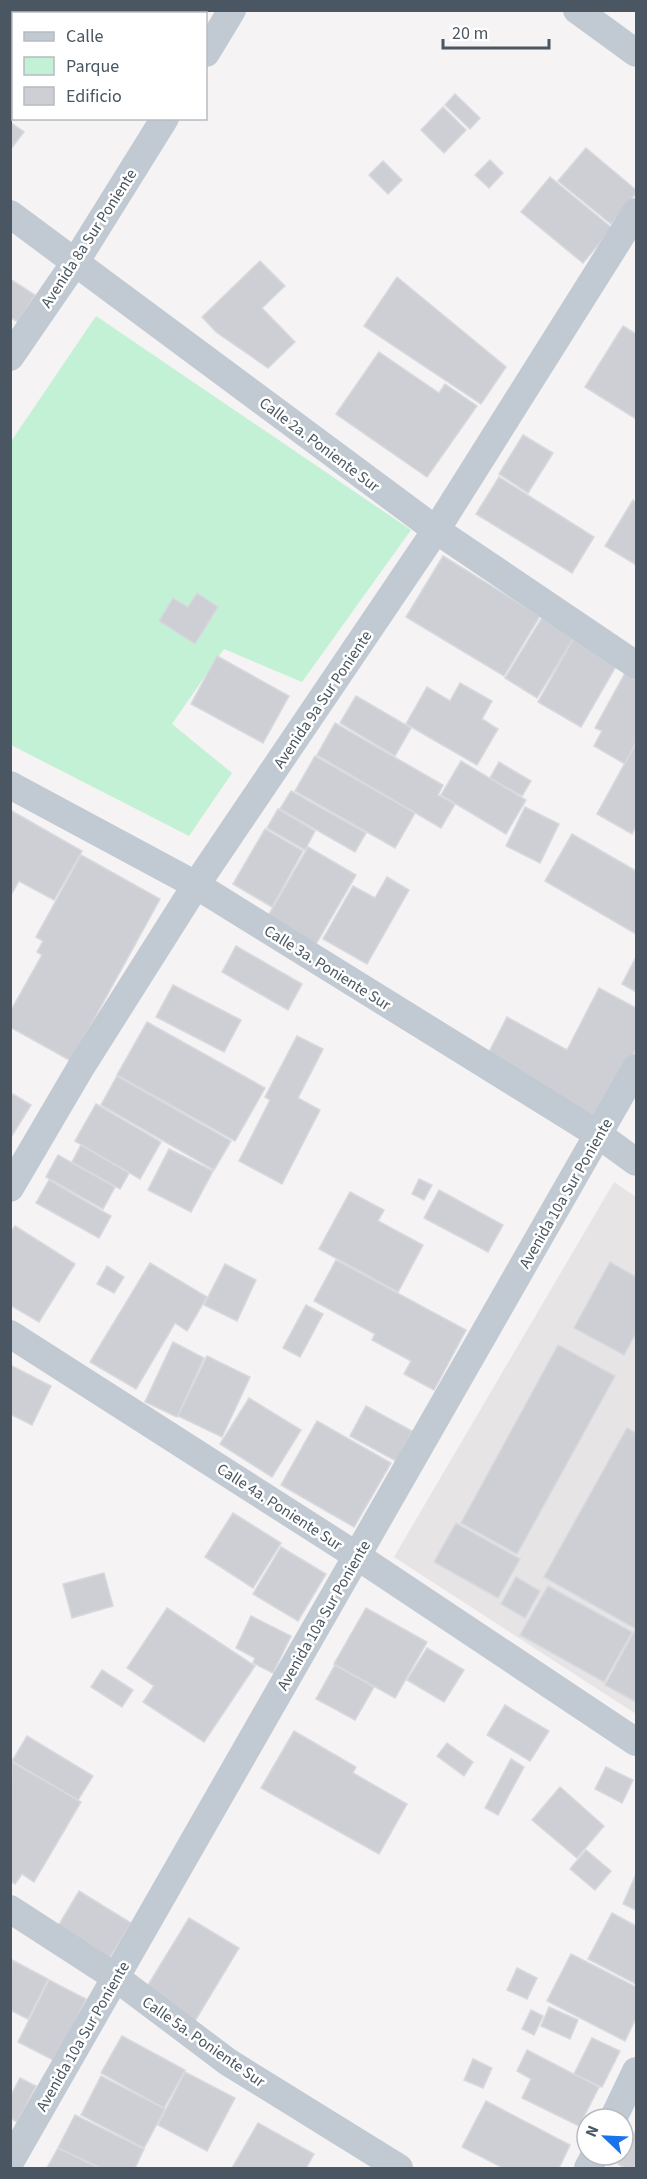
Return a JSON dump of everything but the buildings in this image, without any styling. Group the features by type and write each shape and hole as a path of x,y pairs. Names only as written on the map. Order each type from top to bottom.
{"street":[{"path":"207,51 232,10"},
{"path":"577,10 636,53"},
{"name":"Avenida 8a Sur Poniente","path":"10,357 76,261 164,120"},
{"name":"Avenida 9a Sur Poniente","path":"10,1188 81,1067 196,885 436,530 636,212"},
{"name":"Calle 2a. Poniente Sur","path":"10,214 436,530 636,665"},
{"name":"Calle 3a. Poniente Sur","path":"10,786 196,885 636,1162"},
{"name":"Avenida 10a Sur Poniente","path":"10,2162 636,1068"},
{"name":"Calle 4a. Poniente Sur","path":"10,1334 357,1556 636,1742"},
{"name":"Calle 5a. Poniente Sur","path":"10,1909 115,1977 228,2061 399,2169"},
{"path":"619,2107 636,2071"}],"shaded area":[{"path":"614,1182 636,1197 636,1714 394,1557"}],"green space":[{"path":"96,316 411,530 302,682 224,649 172,724 232,773 189,836 11,745 10,443"}]}
